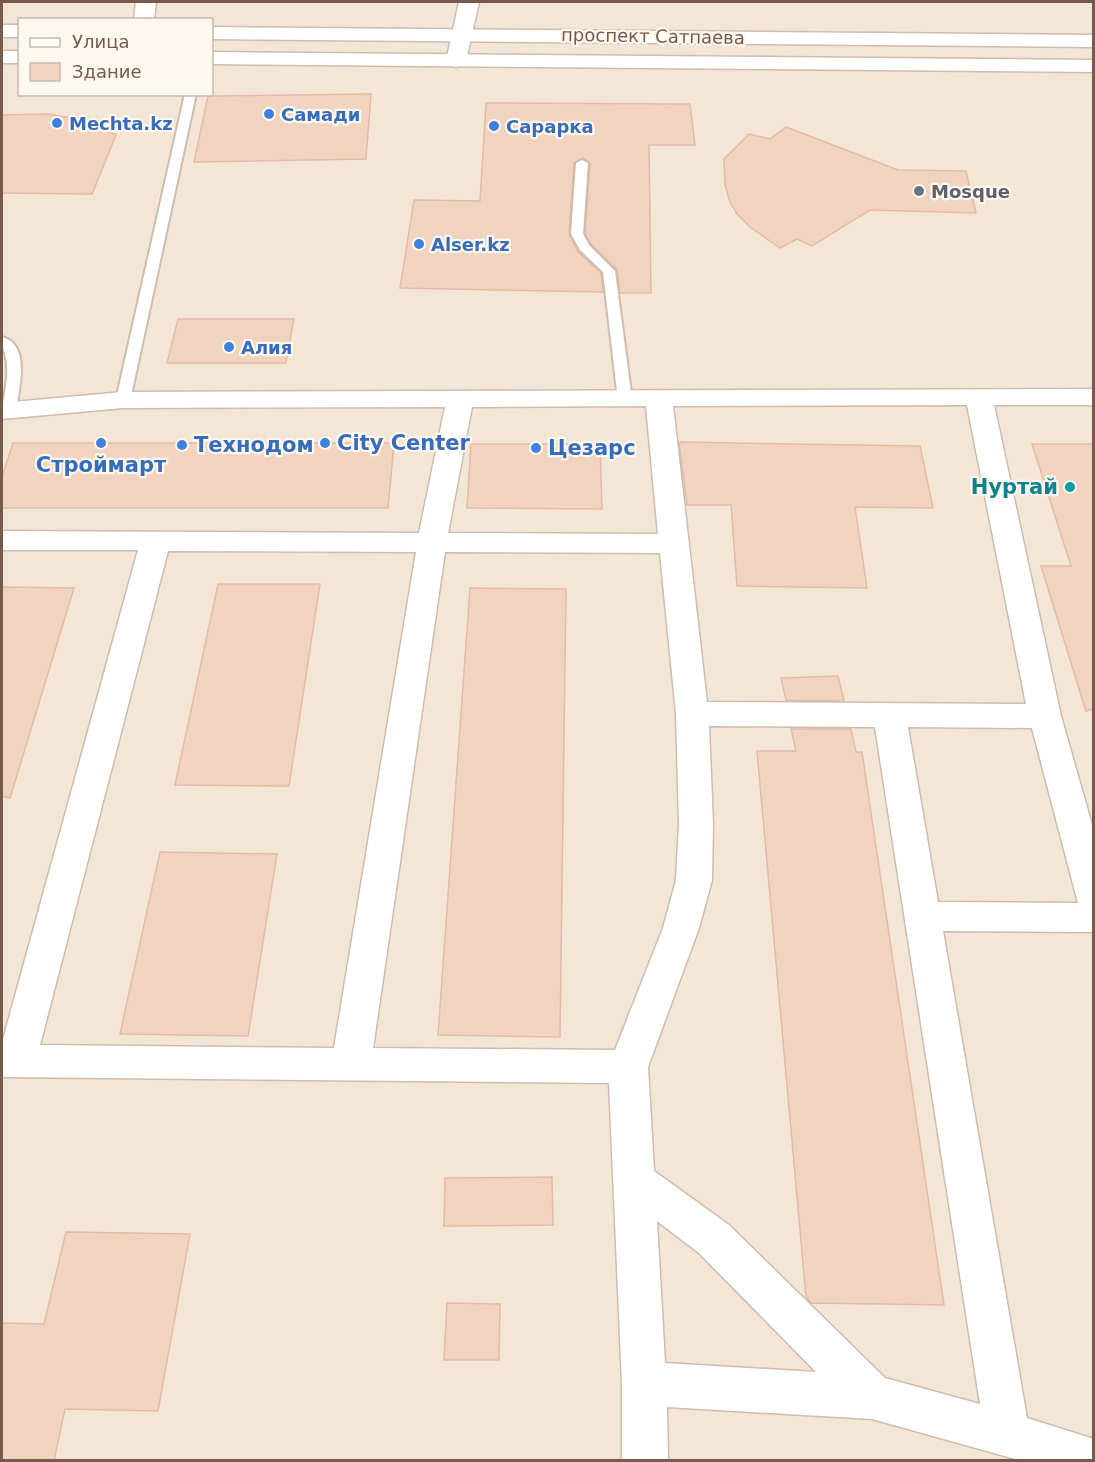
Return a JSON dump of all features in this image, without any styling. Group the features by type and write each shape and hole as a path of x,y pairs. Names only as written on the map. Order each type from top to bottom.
{"street":[{"path":"144,18 146,2"},
{"path":"456,61 469,2"},
{"path":"2,31 18,31"},
{"name":"проспект Сатпаева","path":"213,33 1094,41"},
{"path":"2,57 18,57"},
{"name":"проспект Сатпаева","path":"213,58 1094,66"},
{"path":"5,411 123,400 1094,397"},
{"path":"979,398 1045,716 1094,899"},
{"path":"351,1064 432,542 460,400"},
{"path":"645,1461 644,1384 628,1066 681,928 694,880 696,825 692,714 659,400"},
{"path":"2,540 674,544"},
{"path":"156,540 9,1061 628,1066"},
{"path":"692,714 1045,716"},
{"path":"890,716 1007,1434"},
{"path":"923,916 1094,918"},
{"path":"634,1180 714,1239 872,1397"},
{"path":"644,1384 872,1397 1007,1434 1088,1461"}],"lane":[{"path":"123,400 191,96"},
{"path":"582,163 577,234 584,248 609,271 625,400"},
{"path":"2,341 6,343 14,357 5,411"}],"shaded area":[{"path":"2,2 1093,2 1093,1460 2,1460"}],"building":[{"path":"371,94 366,159 194,162 208,96"},
{"path":"486,103 690,104 695,145 649,145 651,293 620,293 617,269 591,244 585,234 590,163 583,158 574,163 569,234 578,252 601,273 603,292 400,288 414,200 480,201"},
{"path":"48,114 83,120 116,135 92,194 2,193 2,115"},
{"path":"786,127 898,170 966,171 976,213 870,210 812,246 797,239 780,248 750,227 737,214 730,202 725,185 724,159 749,134 770,139"},
{"path":"178,319 294,319 286,363 167,363"},
{"path":"679,442 920,446 933,508 855,507 867,588 737,586 731,505 687,505"},
{"path":"13,443 394,443 388,508 2,508 2,477"},
{"path":"471,444 600,444 602,509 467,508"},
{"path":"1032,444 1094,444 1094,709 1086,711 1041,566 1071,566"},
{"path":"218,584 320,584 289,786 175,785"},
{"path":"2,587 74,588 10,798 2,796"},
{"path":"470,588 566,589 560,1037 438,1035"},
{"path":"838,676 844,701 786,700 781,678"},
{"path":"791,729 851,729 856,752 862,752 944,1305 811,1303 806,1297 757,751 796,751"},
{"path":"160,852 277,854 248,1036 120,1034"},
{"path":"552,1177 553,1225 444,1226 445,1178"},
{"path":"66,1232 190,1234 158,1411 65,1409 54,1461 2,1461 2,1323 44,1324"},
{"path":"447,1303 500,1304 499,1360 444,1360"}],"place":[{"name":"Самади","path":"269,114"},
{"name":"Mechta.kz","path":"57,123"},
{"name":"Сарарка","path":"494,126"},
{"name":"Mosque","path":"919,191"},
{"name":"Alser.kz","path":"419,244"},
{"name":"Алия","path":"229,347"},
{"name":"Строймарт","path":"101,443"},
{"name":"City Center","path":"325,443"},
{"name":"Технодом","path":"182,445"},
{"name":"Цезарс","path":"536,448"},
{"name":"Нуртай","path":"1070,487"}]}
